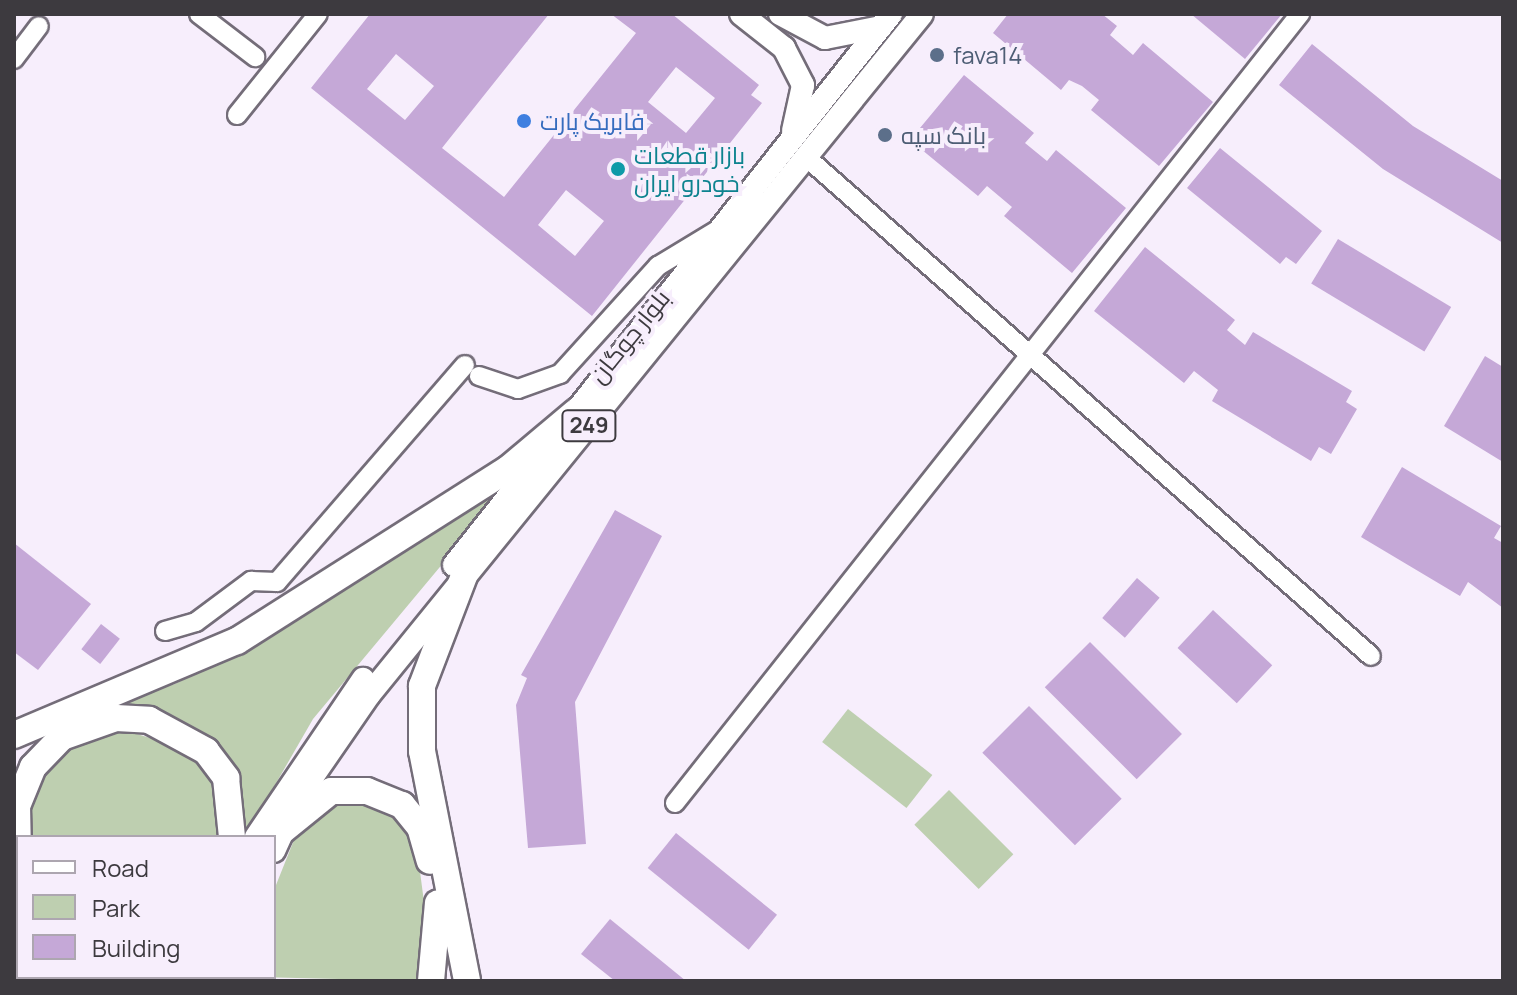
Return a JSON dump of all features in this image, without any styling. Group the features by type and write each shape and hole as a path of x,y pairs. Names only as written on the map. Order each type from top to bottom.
{"highway":[{"path":"14,735 237,641 508,469 576,412"},
{"path":"464,576 422,686 422,751 467,981"},
{"path":"18,835 17,806 33,767 62,737 116,718 149,720 206,751 226,778 232,835"},
{"path":"278,840 331,791 350,787 402,805 420,827 438,898 431,981"}],"main road":[{"path":"741,14 784,48 803,85 792,136"},
{"path":"780,14 825,38 886,20"},
{"name":"بلوار چوگان","path":"278,840 331,745 464,576 922,14"},
{"name":"بلوار چوگان","path":"257,835 344,703 886,20"}],"street":[{"path":"199,14 255,57"},
{"path":"237,115 318,14"},
{"path":"675,803 1300,14"},
{"path":"14,59 39,26"},
{"path":"805,156 1371,656"},
{"path":"165,631 196,622 251,581 277,582 472,371 518,389 560,374 658,266 721,228"}],"green space":[{"path":"510,483 313,719 245,835 226,759 190,725 157,709 111,703 175,684 265,637"},
{"path":"848,709 932,775 906,808 822,742"},
{"path":"120,729 184,748 215,777 221,835 25,835 36,776 75,742"},
{"path":"949,790 1013,854 979,889 914,825"},
{"path":"336,801 369,802 401,818 416,841 430,948 423,981 276,978 276,885 296,835"}],"building":[{"name":"بازار قطعات خودرو ایران","path":"370,14 549,14 442,148 504,197 636,33 611,14 672,14 759,85 751,95 762,103 592,316 311,88","holes":["396,54 434,86 405,120 367,89","676,67 715,98 686,133 648,102","566,190 604,221 575,256 538,225"]},
{"path":"1008,14 1102,14 1117,26 1110,35 1133,55 1143,43 1213,102 1159,166 1091,110 1099,100 1082,86 1069,80 1061,90 993,33"},
{"path":"1191,14 1282,14 1245,59"},
{"path":"1312,44 1413,126 1503,181 1503,243 1383,169 1279,85"},
{"path":"964,75 1034,133 1025,143 1047,161 1056,150 1126,208 1072,273 1004,216 1012,207 987,186 978,196 910,140"},
{"path":"1220,148 1322,231 1296,264 1286,257 1280,264 1187,188"},
{"path":"1338,239 1451,307 1424,352 1311,284"},
{"path":"1145,247 1235,320 1227,330 1245,345 1253,332 1352,391 1346,402 1357,409 1331,454 1319,447 1311,461 1212,401 1218,390 1194,371 1184,383 1094,311"},
{"path":"1485,356 1503,367 1503,462 1444,426"},
{"path":"1402,467 1501,526 1494,538 1503,543 1503,608 1468,582 1460,596 1361,537"},
{"path":"615,510 662,536 575,702 586,844 528,848 516,705 527,678 521,675"},
{"path":"14,543 91,604 38,670 14,652"},
{"path":"1137,578 1160,598 1125,638 1102,618"},
{"path":"1213,610 1272,665 1237,703 1178,648"},
{"path":"101,624 120,639 100,664 81,649"},
{"path":"1090,642 1182,734 1137,779 1045,687"},
{"path":"1029,706 1122,799 1075,845 982,753"},
{"path":"676,833 777,915 749,950 648,868"},
{"path":"610,919 686,981 615,981 581,954"}],"place":[{"name":"fava14","path":"937,55"},
{"name":"فابریک پارت","path":"524,121"},
{"name":"بانک سپه","path":"885,135"},
{"name":"بازار قطعات خودرو ایران","path":"618,169"}]}
